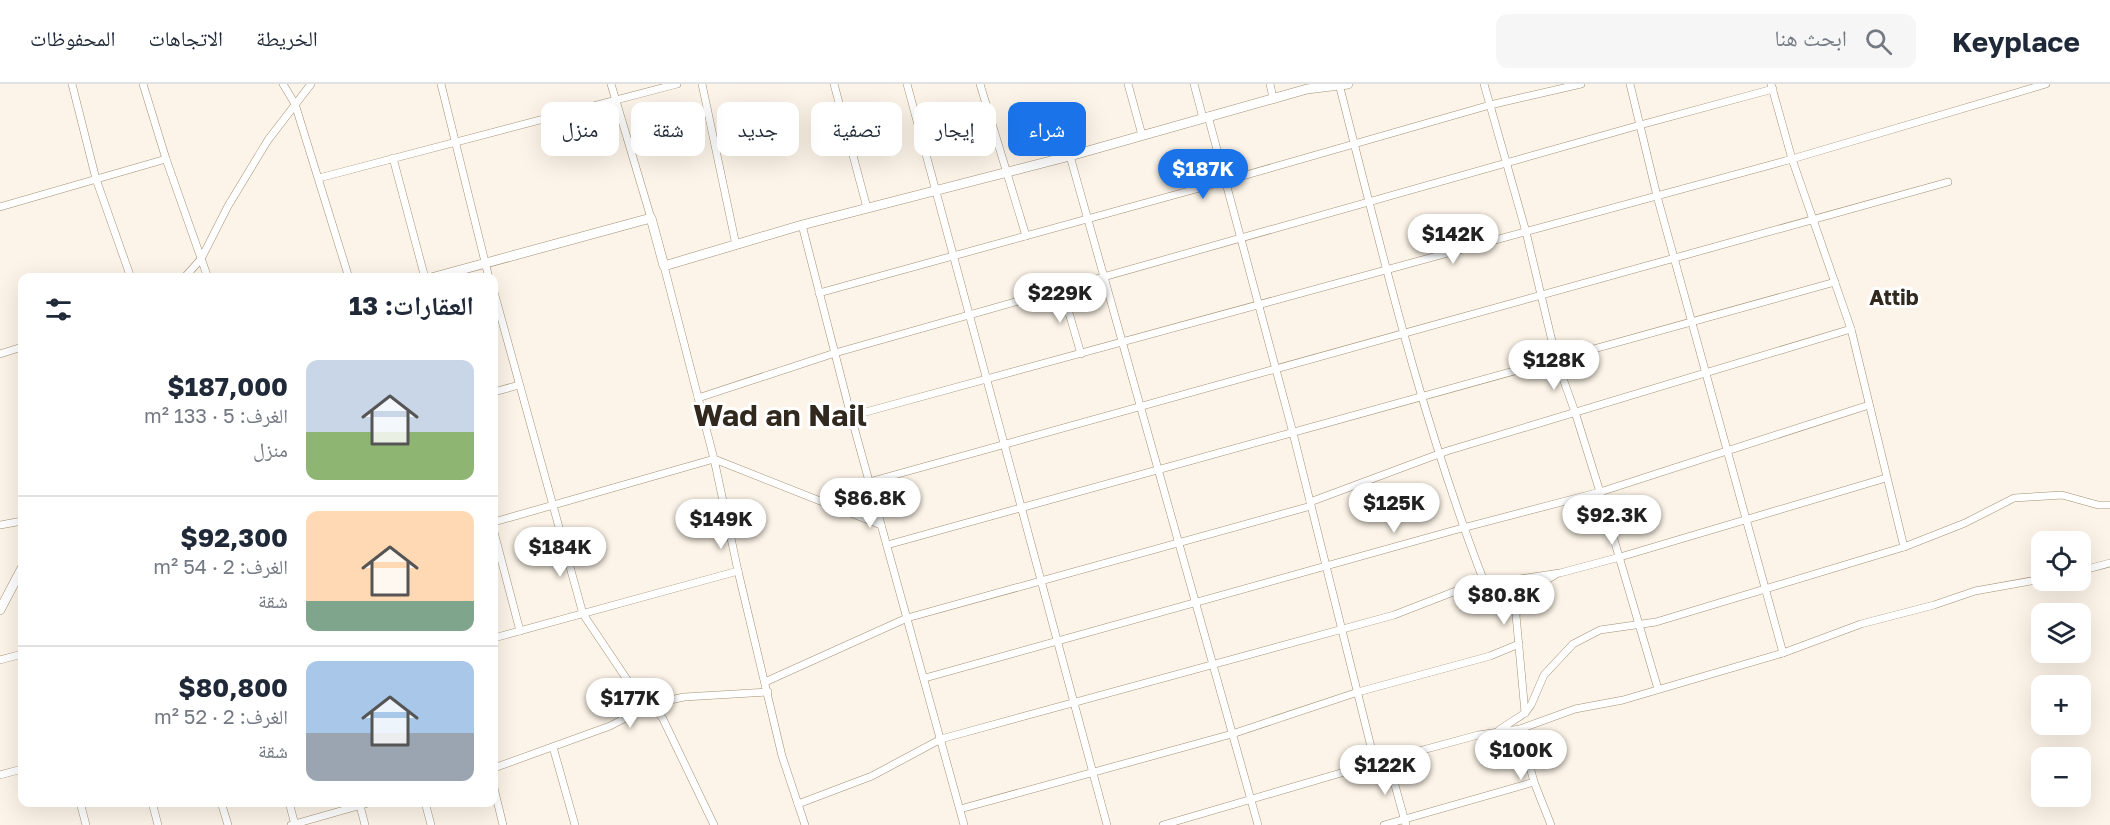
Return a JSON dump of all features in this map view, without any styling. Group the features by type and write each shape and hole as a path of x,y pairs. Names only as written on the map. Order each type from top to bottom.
{"street":[{"path":"72,84 96,179 129,273"},
{"path":"143,84 166,159 206,273"},
{"path":"283,84 295,104 348,273"},
{"path":"188,273 201,259 228,206 268,140 311,84"},
{"path":"441,84 488,273"},
{"path":"611,84 664,266 714,459 782,756 805,825"},
{"path":"319,178 677,84"},
{"path":"702,84 736,245"},
{"path":"834,84 867,208"},
{"path":"907,84 1107,825"},
{"path":"980,84 1026,236"},
{"path":"1128,84 1142,135"},
{"path":"1194,84 1226,181 1293,433 1375,763"},
{"path":"1270,84 1273,98"},
{"path":"1484,84 1526,232 1556,360 1600,492 1658,689"},
{"path":"819,293 1226,181 1490,105 1581,84"},
{"path":"1630,84 1657,196 1783,653"},
{"path":"851,416 1792,159 2046,84"},
{"path":"1086,151 1307,89 1342,85 1369,202 1423,397 1463,527 1485,584"},
{"path":"698,398 835,353 1772,87 1792,159 1851,329 1886,478 1905,547"},
{"path":"664,266 802,225 1070,156 1258,825"},
{"path":"393,158 424,273"},
{"path":"0,207 166,159"},
{"path":"869,482 1948,182"},
{"path":"449,273 651,218"},
{"path":"802,225 851,416 964,825"},
{"path":"887,545 1835,282"},
{"path":"1062,289 1081,354"},
{"path":"498,307 583,614 630,684 652,704 663,719 714,825"},
{"path":"765,682 907,618 1311,504 1440,453 1851,329"},
{"path":"0,354 18,348"},
{"path":"498,391 519,385"},
{"path":"925,678 1463,527 1600,492 1869,405"},
{"path":"498,521 714,459 881,525"},
{"path":"798,804 872,776 941,739 1394,615 1461,589 1560,573 1886,478"},
{"path":"1494,733 1525,712 1531,705 1545,675 1573,644 1600,630 1656,622 1905,547 1965,523 2014,498 2062,495 2098,505 2110,505"},
{"path":"0,525 18,522"},
{"path":"498,547 520,631"},
{"path":"2091,568 2110,563"},
{"path":"498,637 738,571"},
{"path":"1525,712 1518,657 1516,615 1523,594 1533,586 1560,573"},
{"path":"0,610 18,576"},
{"path":"1162,825 1478,735 1520,729 1575,709 1623,700 1783,653 1861,624 1934,605 1975,591 2031,581"},
{"path":"960,809 1232,734 1358,692 1490,656 1519,644"},
{"path":"0,660 18,655"},
{"path":"498,767 610,726 652,704 684,697 768,692"},
{"path":"1520,729 1534,782 1551,825"},
{"path":"553,747 575,825"},
{"path":"1388,760 1405,822"},
{"path":"0,775 18,770"},
{"path":"1384,825 1405,822 1534,782"},
{"path":"498,804 503,825"},
{"path":"81,807 86,825"},
{"path":"153,807 158,825"},
{"path":"223,807 228,825"},
{"path":"290,807 294,825 351,807"},
{"path":"361,807 365,825"},
{"path":"426,807 431,825"}],"district":[{"name":"Attib","path":"1894,297"},
{"name":"Wad an Nail","path":"780,415"}]}
